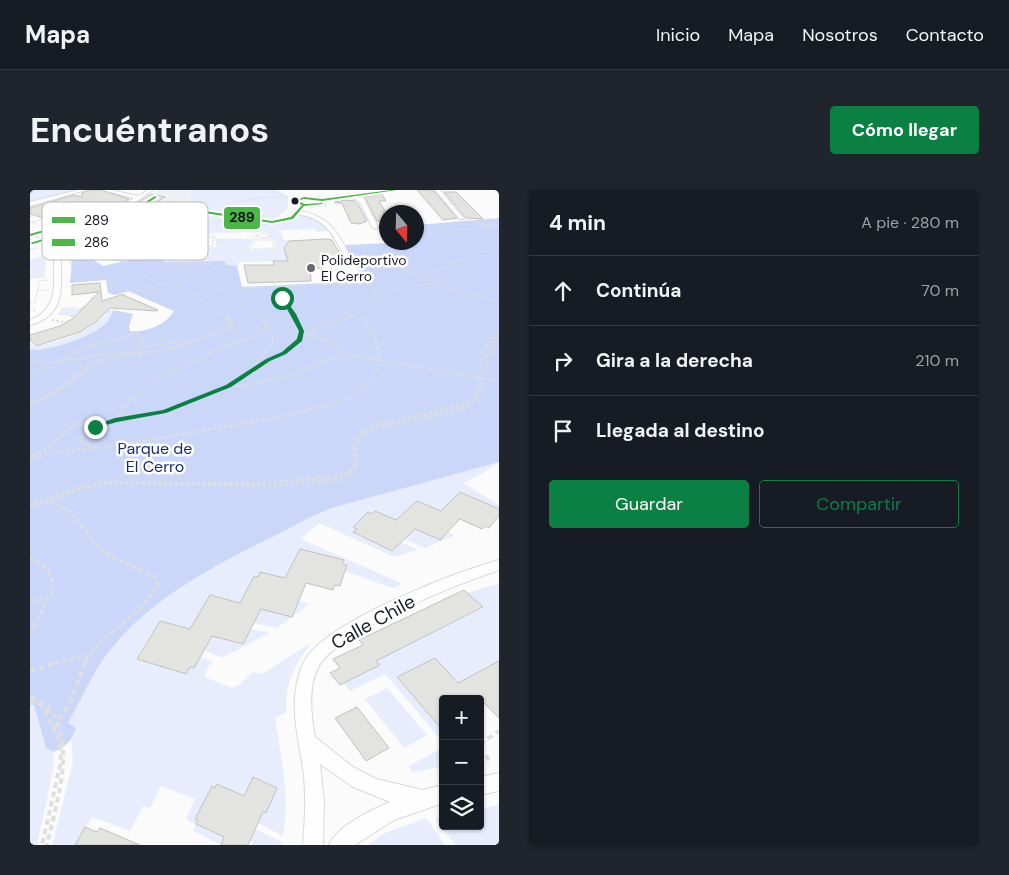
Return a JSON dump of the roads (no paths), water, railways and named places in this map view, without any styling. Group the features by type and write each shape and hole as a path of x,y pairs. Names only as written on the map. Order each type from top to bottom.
{"street":[{"path":"30,204 84,190"},
{"path":"105,190 139,198"},
{"path":"134,202 152,190"},
{"path":"295,196 322,200 396,190"},
{"path":"436,190 465,219"},
{"path":"356,196 361,199 375,226"},
{"path":"304,198 295,202 303,205 319,205 324,202 322,200"},
{"path":"208,212 266,222 286,221 294,216 303,205"},
{"path":"298,212 317,216 330,224 351,262"},
{"path":"30,236 42,232"},
{"path":"30,236 42,242"},
{"path":"30,324 46,317 54,308 58,260"},
{"name":"Calle Chile","path":"313,845 316,808 302,710 308,673 314,660 327,646 366,622 463,576 499,564"},
{"path":"307,742 336,767 359,782 399,796 422,799"},
{"path":"484,785 499,782"},
{"path":"340,845 356,830 381,814 439,795"}],"place":[{"name":"Polideportivo El Cerro","path":"311,268"}],"park label":[{"name":"Parque de El Cerro","path":"155,457"}]}
